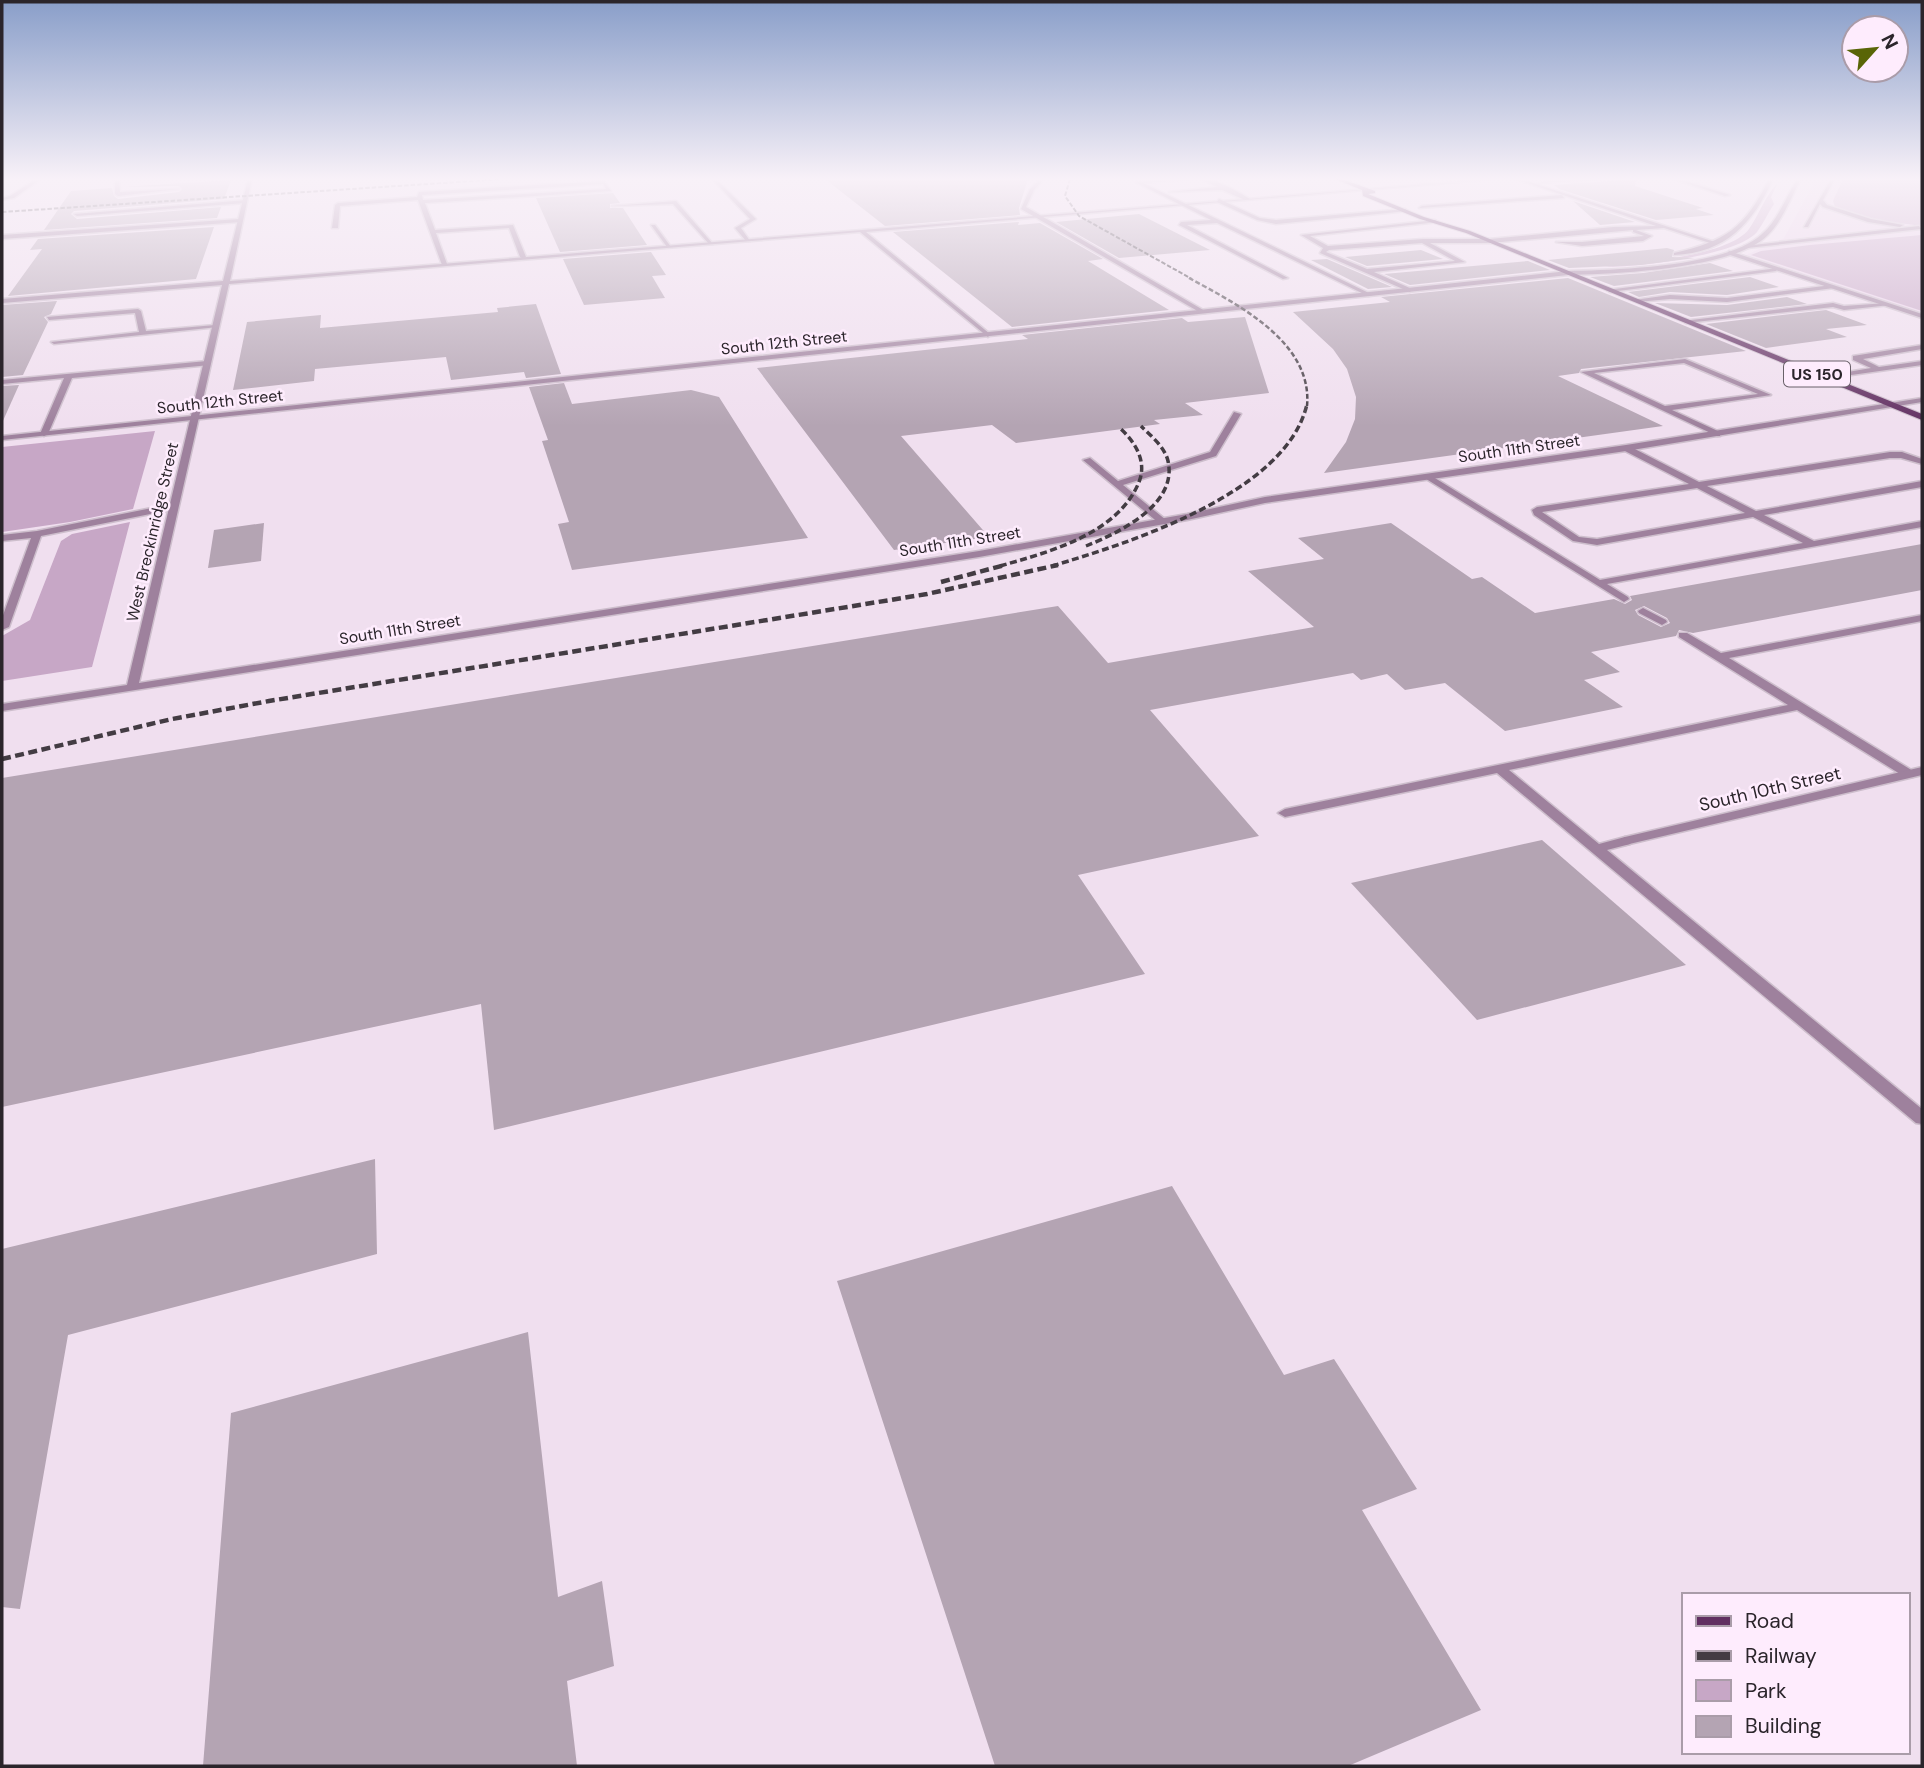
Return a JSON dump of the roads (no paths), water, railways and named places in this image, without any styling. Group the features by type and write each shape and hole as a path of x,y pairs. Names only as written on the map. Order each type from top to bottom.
{"main road":[{"name":"US 150","path":"1540,262 1922,417"}],"street":[{"name":"West Breckinridge Street","path":"132,688 230,262"},
{"path":"2,301 472,262"},
{"path":"900,262 988,335"},
{"path":"1115,262 1203,312"},
{"path":"1253,262 1285,278"},
{"path":"1301,262 1370,295"},
{"path":"1344,262 1410,290"},
{"path":"1355,262 1370,266 1427,262"},
{"path":"1366,271 1462,262"},
{"path":"1568,273 1588,265 1616,262"},
{"path":"1568,273 1619,271 1677,262"},
{"path":"1754,262 1922,316"},
{"path":"1610,290 1776,269"},
{"name":"South 12th Street","path":"2,438 1568,273"},
{"path":"1657,284 1703,300"},
{"path":"1637,300 1670,297 1727,300 1832,287"},
{"path":"1686,321 1833,304 1844,308 1887,304"},
{"path":"49,318 138,311 143,334"},
{"path":"54,342 215,327"},
{"path":"1880,369 1856,358 1922,347"},
{"path":"1663,409 1767,395 1685,361 1585,372 1663,409 1717,434"},
{"path":"2,382 207,363"},
{"path":"1824,377 1922,363"},
{"path":"44,434 69,375"},
{"name":"South 11th Street","path":"2,708 965,556 1163,522 1265,500 1626,448 1922,400"},
{"path":"1116,484 1213,454 1237,414"},
{"path":"1626,448 1813,544"},
{"path":"1922,462 1902,455 1890,455 1542,508 1537,510 1537,513 1576,539 1589,542 1922,484"},
{"path":"1087,460 1163,522"},
{"path":"1427,477 1624,599"},
{"path":"2,538 37,534 172,507"},
{"path":"1597,583 1922,524"},
{"path":"4,627 37,534"},
{"path":"1643,611 1662,622"},
{"path":"1719,657 1922,618"},
{"path":"1683,635 1799,706 1916,772"},
{"path":"1285,813 1799,706"},
{"path":"1501,770 1922,1118"},
{"name":"South 10th Street","path":"1596,849 1916,772"}],"railway":[{"path":"1161,262 1192,279"},
{"path":"1189,278 1249,313 1285,344 1298,363 1306,383 1307,404"},
{"path":"1052,566 1122,544 1161,528 1201,510 1238,488 1270,464 1293,436 1307,404"},
{"path":"1086,546 1129,525 1155,504 1164,491 1169,477 1168,461 1164,451 1141,426"},
{"path":"1000,566 1080,538 1099,528 1129,500 1139,482 1142,467 1139,453 1121,429"},
{"path":"941,582 1005,565"},
{"path":"2,759 172,719 269,701 927,594 1058,565"}]}
